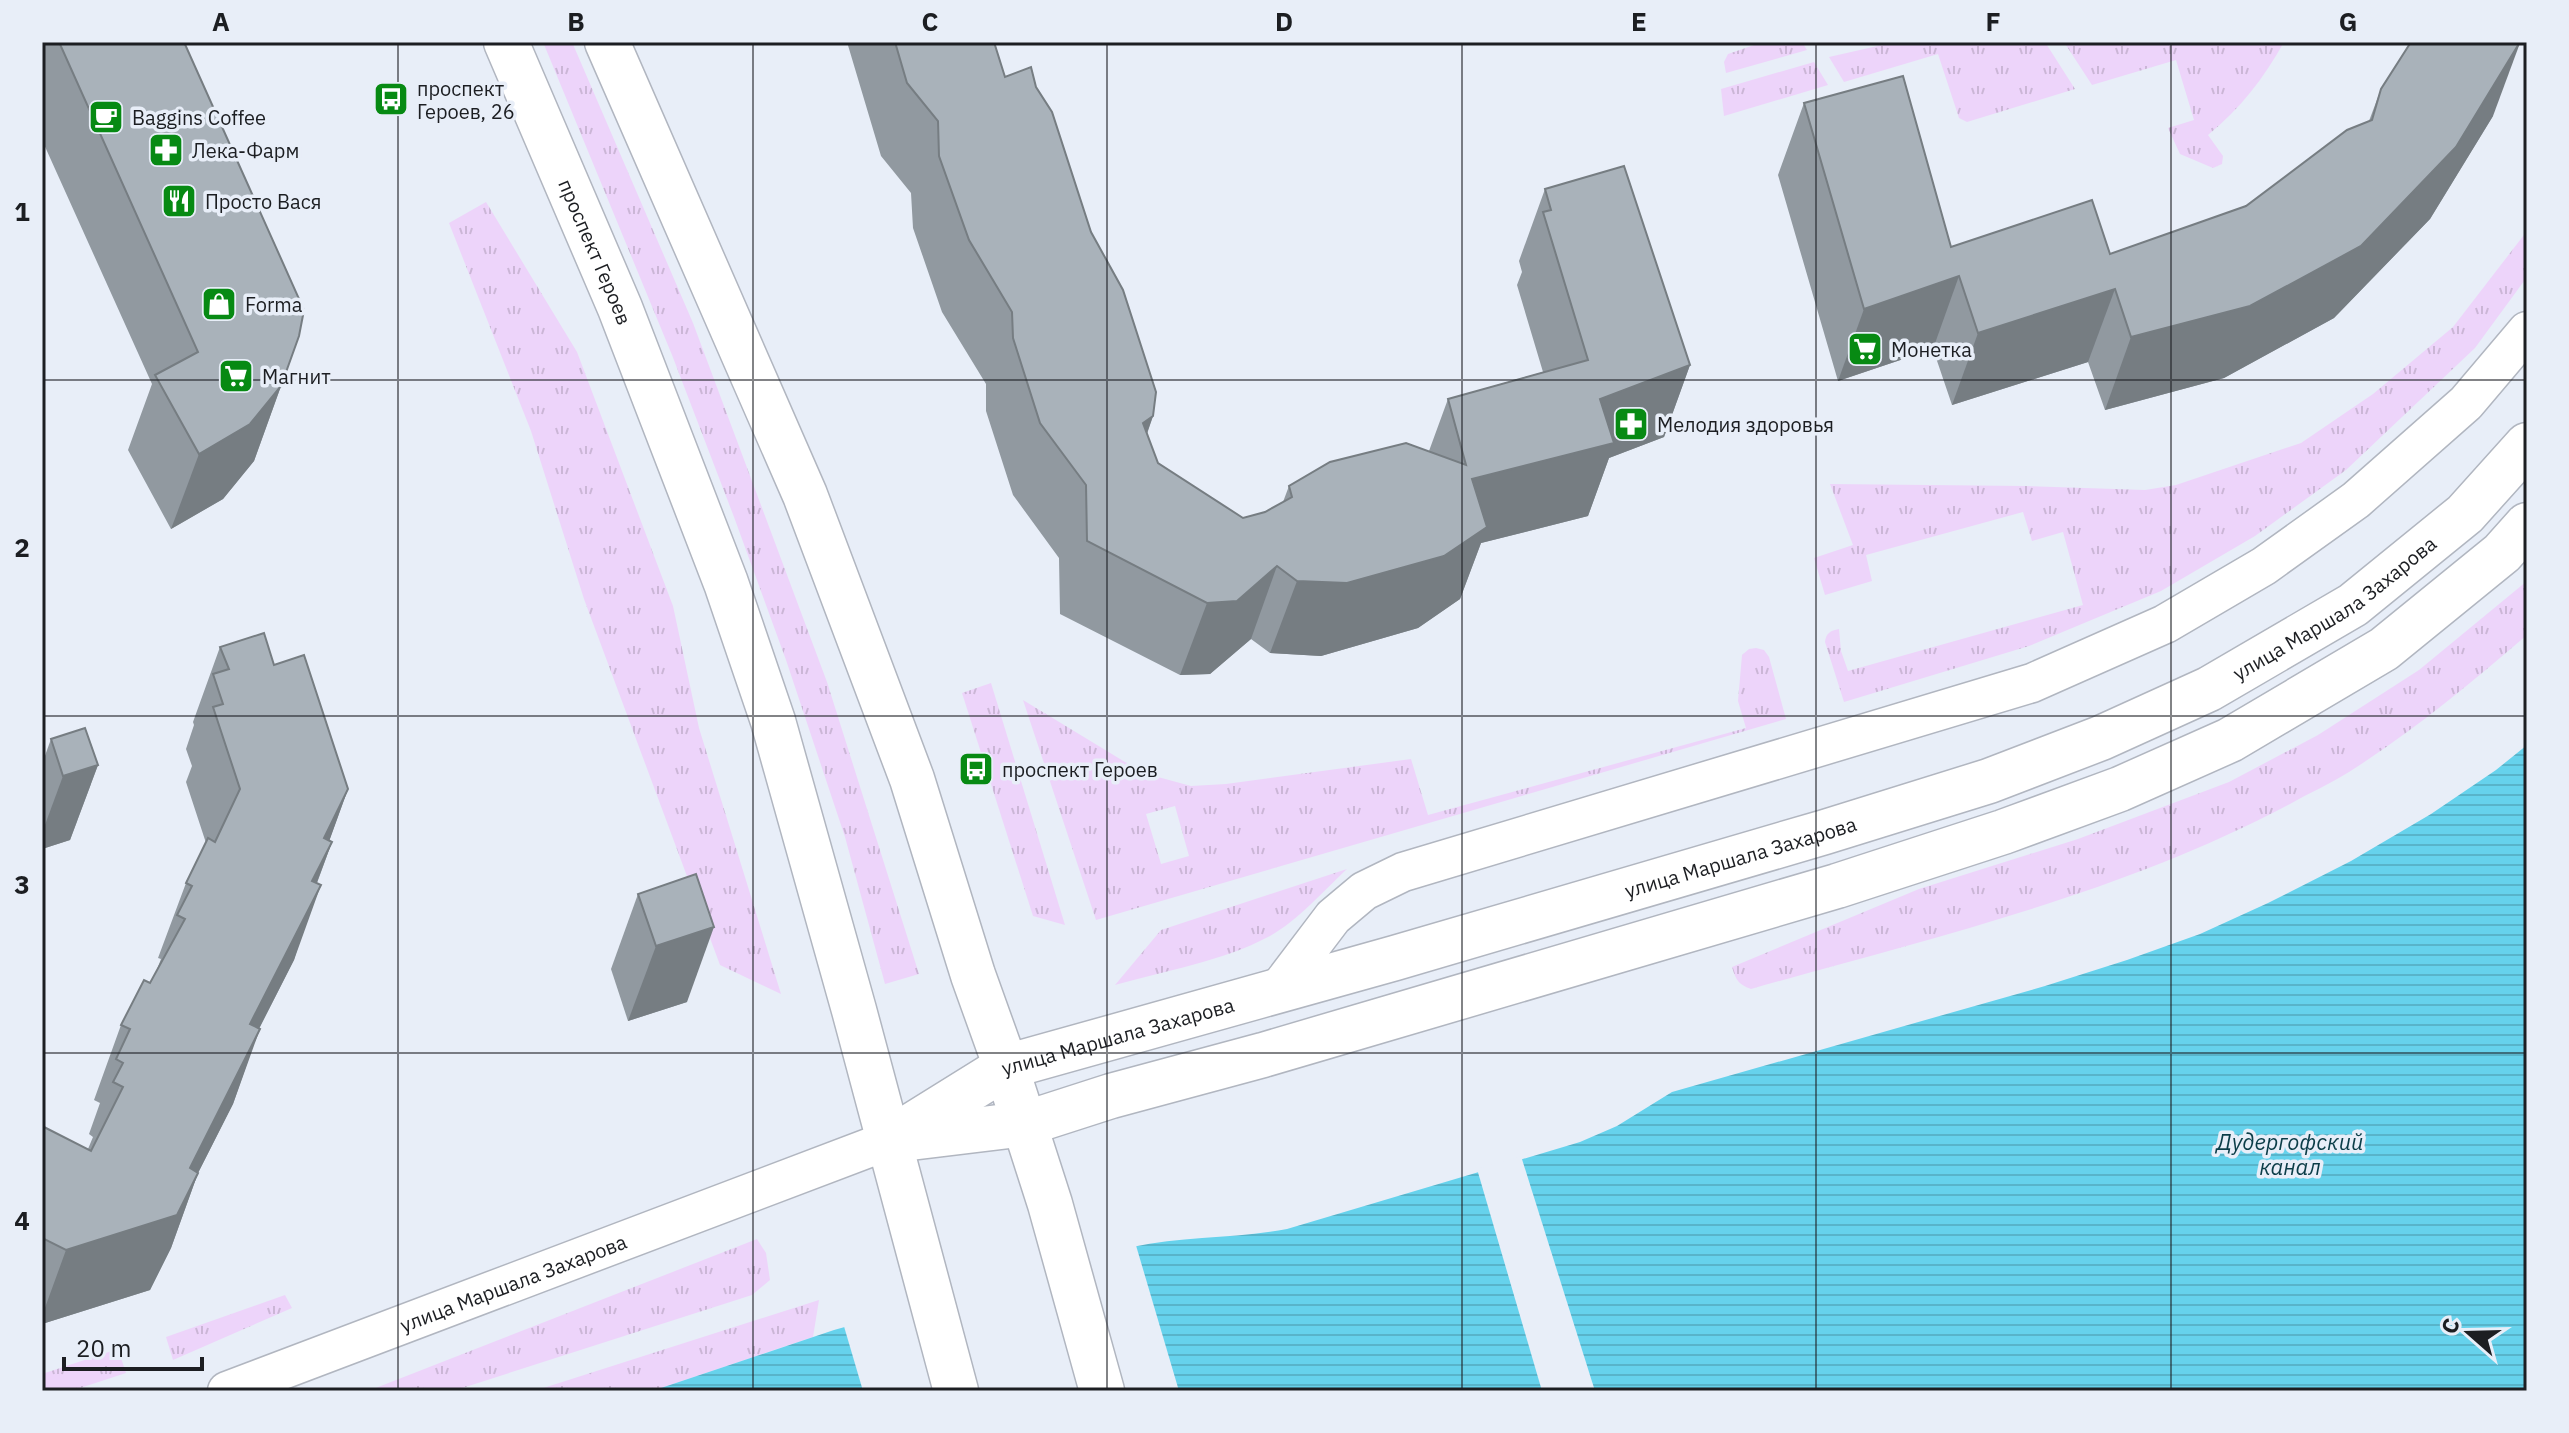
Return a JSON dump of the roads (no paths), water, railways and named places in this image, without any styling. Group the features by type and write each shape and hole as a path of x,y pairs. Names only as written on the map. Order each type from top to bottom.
{"street":[{"name":"проспект Героев","path":"506,42 620,308 731,597 773,721 956,1391"},
{"path":"607,42 805,495 912,779 973,975 1050,1204 1102,1391"},
{"path":"1277,991 1333,917 1364,891 1403,872 2032,683 2165,624 2264,566 2356,500 2466,403 2527,331"},
{"name":"улица Маршала Захарова","path":"227,1391 887,1141 1006,1067 1825,832 1989,781 2101,738 2209,689 2353,605 2465,514 2527,445"},
{"name":"улица Маршала Захарова","path":"887,1141 1024,1124 1111,1096 1837,886 2003,832 2120,789 2230,740 2384,649 2502,553 2527,525"}],"water":[{"name":"Дудергофский канал","path":"2527,745 2527,1391 652,1391 834,1330 1132,1247 1287,1229 1580,1142 1617,1126 1672,1092 2127,960 2200,934 2351,861 2431,814"}],"place":[{"name":"проспект Героев, 26","path":"391,99"},
{"name":"Baggins Coffee","path":"106,117"},
{"name":"Лека-Фарм","path":"166,150"},
{"name":"Просто Вася","path":"179,201"},
{"name":"Forma","path":"219,304"},
{"name":"Монетка","path":"1865,349"},
{"name":"Магнит","path":"236,376"},
{"name":"Мелодия здоровья","path":"1631,424"},
{"name":"проспект Героев","path":"976,769"}]}
